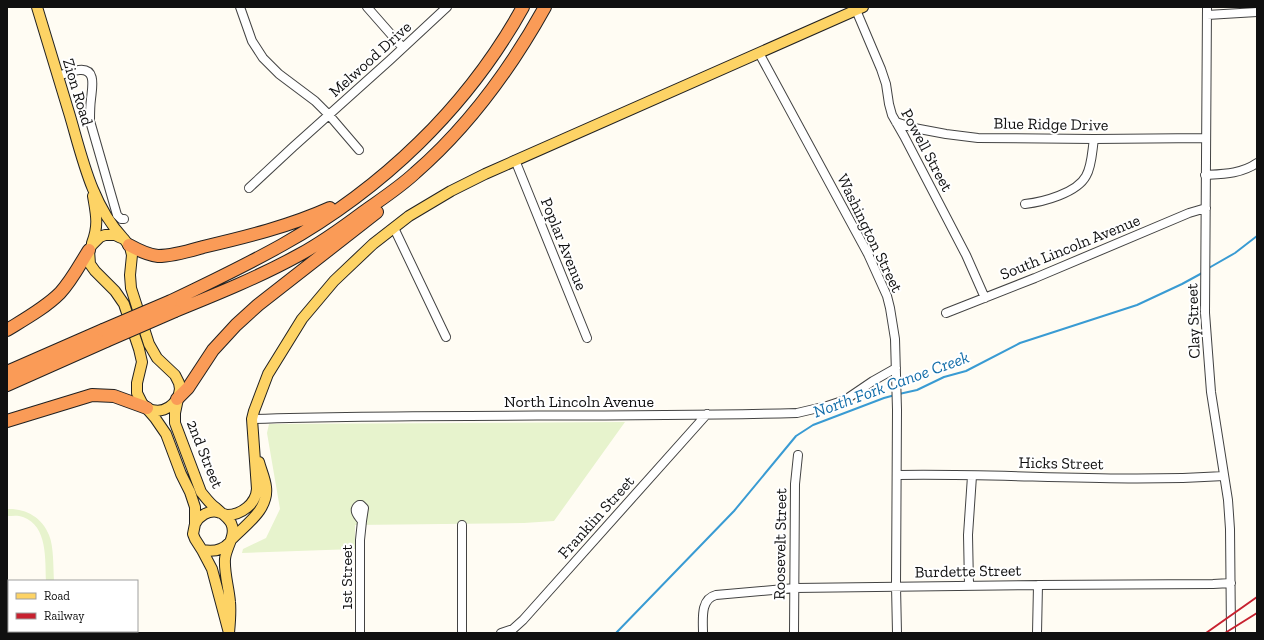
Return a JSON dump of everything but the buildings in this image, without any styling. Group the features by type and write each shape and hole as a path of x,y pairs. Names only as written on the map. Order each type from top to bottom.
{"highway":[{"path":"173,306 228,273 283,245 323,220 373,184 415,148 453,108 490,60 523,7"},
{"path":"177,399 188,388 213,350 236,325 258,305 376,213 434,156 462,126 494,86 518,52 545,7"},
{"path":"7,372 104,335 173,306 259,276 300,255 337,232 398,188 434,156"},
{"path":"127,242 148,254 158,256 175,254 292,224 337,206 373,184"},
{"path":"7,330 39,310 60,293 74,274 90,247"},
{"path":"7,385 104,335"},
{"path":"7,421 92,396 114,396 147,408"}],"main road":[{"name":"Zion Road","path":"37,7 91,185 97,224 95,235 90,247"},
{"path":"223,514 228,515 240,512 255,500 257,495 252,419 268,374 302,319 312,306 372,244 409,216 451,191 485,174 860,9"},
{"name":"Zion Road","path":"91,185 111,223 127,242"},
{"path":"90,247 104,235 115,235 127,242"},
{"name":"2nd Street","path":"127,242 132,255 130,280 149,344 161,363 175,375 180,389 177,399 175,423 198,485 207,500 228,518 232,524 233,530 225,557 231,612 229,633"},
{"name":"2nd Street","path":"90,247 89,260 91,267 115,291 124,304 142,362 137,383 137,393 142,403 166,434 181,474 190,492 195,506 195,524 193,534 212,569 229,633"},
{"name":"2nd Street","path":"147,408 153,411 163,410 172,406 177,399"},
{"path":"202,550 218,551 225,547 257,515 264,502 266,487 254,441"},
{"name":"2nd Street","path":"195,524 204,514 217,512 223,514"}],"street":[{"path":"240,7 252,41 263,58 279,74 308,95 329,115 359,150"},
{"path":"367,7 403,48"},
{"name":"Melwood Drive","path":"248,188 447,7"},
{"name":"Powell Street","path":"860,9 886,84 890,110 966,255 985,298"},
{"path":"1207,11 1257,12"},
{"name":"Clay Street","path":"1207,11 1205,313 1211,392 1224,476 1230,529 1231,633"},
{"name":"Washington Street","path":"759,53 860,238 887,296 893,321 898,410 896,586 897,633"},
{"path":"58,76 78,70 87,72 91,75 93,82 90,121 117,215 124,220"},
{"name":"Blue Ridge Drive","path":"896,122 914,128 978,138 1206,138"},
{"path":"1025,204 1036,203 1054,197 1080,184 1088,172 1094,139"},
{"name":"Poplar Avenue","path":"515,160 587,338"},
{"path":"1205,175 1232,173 1247,169 1257,163"},
{"name":"South Lincoln Avenue","path":"946,313 1189,213 1206,208"},
{"path":"394,228 446,337"},
{"name":"North Lincoln Avenue","path":"252,419 334,416 797,413 845,400 873,381 896,368"},
{"path":"797,413 800,404"},
{"name":"Franklin Street","path":"501,633 518,626 707,414"},
{"name":"Roosevelt Street","path":"794,633 795,484 798,455"},
{"name":"Hicks Street","path":"898,475 944,474 972,476 1140,479 1224,476"},
{"path":"969,586 968,535 972,476"},
{"name":"1st Street","path":"360,633 360,540 362,521"},
{"path":"462,525 462,633"},
{"name":"Burdette Street","path":"703,633 704,606 708,599 716,595 795,588 1038,584 1231,583"},
{"path":"1037,633 1038,584"}],"green space":[{"path":"625,422 554,521 524,523 355,525 355,549 242,553 243,549 266,538 280,509 267,433 269,424"},
{"path":"7,509 20,510 32,515 42,523 51,540 54,580 46,580 44,544 37,528 31,521 23,517 7,516"}],"waterway":[{"name":"North Fork Canoe Creek","path":"1207,269 1235,253 1257,236"},
{"name":"North Fork Canoe Creek","path":"899,394 917,390 944,377 966,371 1020,343 1137,305 1204,272"},
{"name":"North Fork Canoe Creek","path":"616,633 734,511 796,436 813,425 895,395"}],"railway":[{"path":"1206,633 1257,597"},
{"path":"1225,633 1257,613"}]}
